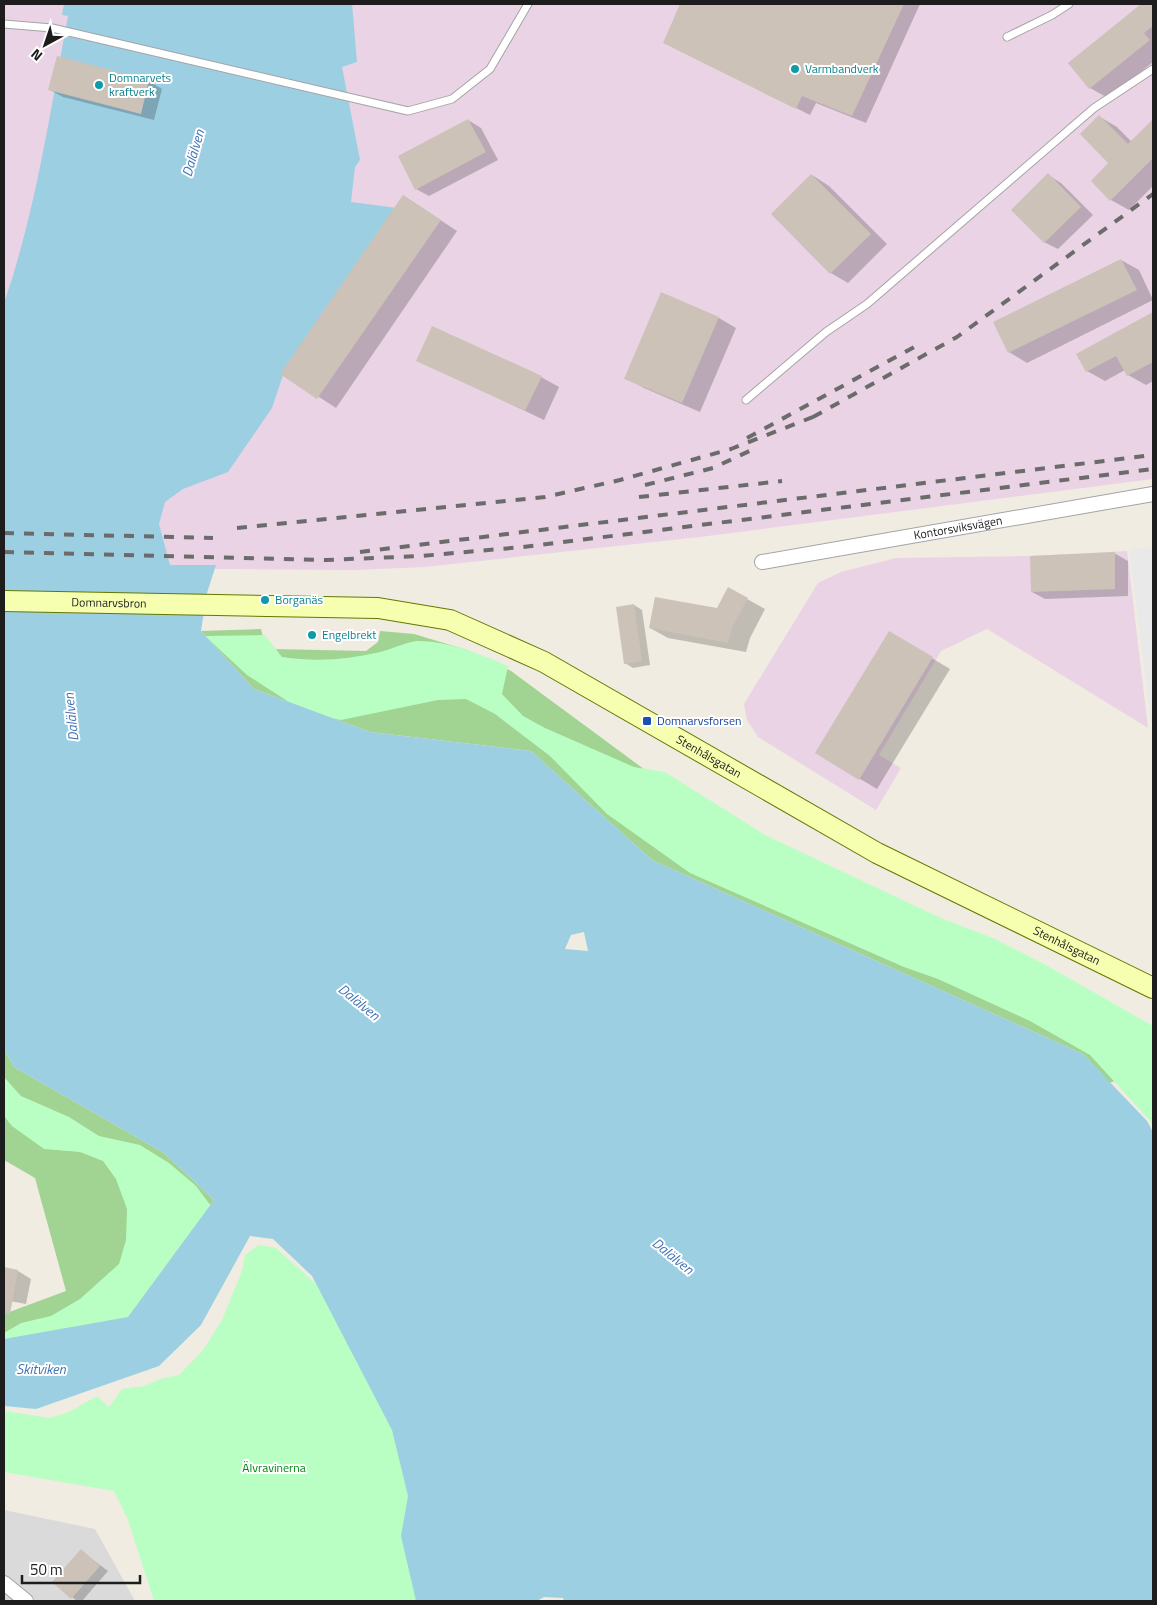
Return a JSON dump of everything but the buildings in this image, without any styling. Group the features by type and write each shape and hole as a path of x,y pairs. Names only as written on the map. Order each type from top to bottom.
{"street":[{"name":"Kontorsviksvägen","path":"762,562 1153,494"},
{"name":"Domnarvsbron","path":"4,601 214,606"},
{"name":"Stenhålsgatan","path":"214,606 378,608 450,620 544,662 877,853 1153,988"},
{"path":"4,1583 26,1601"}],"lane":[{"path":"4,24 52,28 408,110 452,99 490,69 528,4"},
{"path":"1007,37 1052,15 1069,4"},
{"path":"746,400 826,332 867,304 1094,108 1153,69"}],"shaded area":[{"path":"4,4 1153,4 1153,479 700,537 424,567 355,570 220,569 4,563"},
{"path":"1153,547 1153,724 1151,723 1129,549"},
{"path":"1127,551 1148,728 987,629 941,651 879,755 901,768 876,810 758,737 747,720 744,704 818,583 841,572 896,558 1030,556"},
{"path":"4,1510 95,1529 135,1601 4,1601"}],"green space":[{"path":"261,629 264,641 272,649 366,651 378,642 380,631 414,634 467,650 511,671 679,795 1153,1063 1110,1083 1083,1054 652,860 531,751 370,732 254,689 201,631"},
{"path":"265,635 282,657 319,660 355,657 417,641 452,646 508,666 502,694 523,716 545,728 634,767 665,772 765,835 943,919 993,938 1046,965 1153,1026 1153,1124 1090,1055 1030,1021 938,979 904,967 690,873 607,814 550,756 495,714 466,699 438,700 341,720 306,713 247,675 205,636"},
{"path":"4,1049 14,1067 164,1153 214,1200 128,1317 4,1339 4,1314 66,1291 35,1178 4,1160"},
{"path":"4,1077 21,1096 69,1117 99,1136 140,1145 169,1163 196,1186 217,1214 159,1307 4,1365 4,1333 21,1323 51,1316 80,1299 119,1264 126,1240 127,1209 116,1179 103,1161 80,1152 44,1149 12,1126 4,1116"},
{"name":"Älvravinerna","path":"259,1245 276,1248 316,1284 406,1433 426,1601 154,1601 128,1520 114,1491 4,1472 4,1411 50,1418 69,1412 97,1396 109,1407 122,1389 144,1386 160,1379 179,1375 203,1350 222,1320 242,1271 245,1255"}],"water":[{"path":"64,4 352,4 357,62 342,67 360,160 355,167 351,202 397,208 284,372 272,408 228,472 183,489 165,502 159,524 170,565 216,565 207,593 201,631 254,689 370,732 531,751 652,860 1083,1054 1147,1121 1153,1132 1153,1601 564,1601 563,1598 544,1597 537,1601 416,1601 401,1536 408,1496 392,1430 312,1276 273,1239 250,1236 201,1325 159,1366 36,1409 4,1406 4,1339 128,1317 214,1200 164,1153 14,1067 4,1049 4,303 34,197 68,16 62,15","holes":["584,932 588,951 565,949 571,935"]}],"railway":[{"path":"813,417 957,337 1153,194"},
{"path":"747,438 916,346"},
{"path":"237,528 545,497 620,480 731,449 818,415"},
{"path":"645,485 713,468 758,447"},
{"path":"360,552 1153,455"},
{"path":"4,552 326,560 421,556 523,547 1153,469"},
{"path":"639,497 782,481"},
{"path":"4,533 213,538"}],"place":[{"name":"Varmbandverk","path":"795,69"},
{"name":"Domnarvets kraftverk","path":"99,85"},
{"name":"Borganäs","path":"265,600"},
{"name":"Engelbrekt","path":"312,635"},
{"name":"Domnarvsforsen","path":"647,721"}],"water label":[{"name":"Dalälven","path":"193,153"},
{"name":"Dalälven","path":"71,717"},
{"name":"Dalälven","path":"359,1002"},
{"name":"Dalälven","path":"673,1256"},
{"name":"Skitviken","path":"41,1369"}]}
